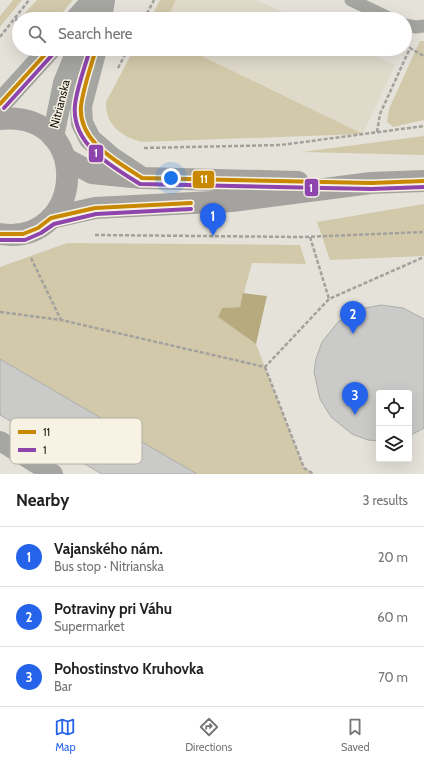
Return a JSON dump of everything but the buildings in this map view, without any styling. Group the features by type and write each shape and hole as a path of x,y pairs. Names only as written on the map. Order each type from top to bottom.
{"main road":[{"path":"0,119 18,118 28,121 45,130 53,137 66,159 68,180 61,205 51,218 33,230 23,234 2,237"},
{"path":"66,159 92,173 142,178 371,184"},
{"path":"51,218 95,208 232,201 371,184 424,181"}],"street":[{"path":"82,12 93,0"},
{"path":"95,12 100,0"},
{"path":"102,12 104,0"},
{"path":"0,104 44,56"},
{"name":"Nitrianska","path":"53,137 64,83 75,56"},
{"path":"94,56 81,106 82,123 90,138 112,158 142,178"},
{"path":"0,441 10,447"},
{"path":"37,464 53,474"}],"lane":[{"path":"351,0 376,12"},
{"path":"412,26 424,26"}],"path":[{"path":"20,12 29,0"},
{"path":"148,12 154,0"},
{"path":"0,37 12,22"},
{"path":"412,49 424,56"},
{"path":"118,69 124,56"},
{"path":"377,132 380,114 406,56"},
{"path":"142,148 281,145 424,126"},
{"path":"94,235 310,237 424,232"},
{"path":"310,237 329,299"},
{"path":"28,253 61,320"},
{"path":"265,367 329,299 424,257"},
{"path":"0,312 61,320 265,367"},
{"path":"265,367 304,468 314,474"}],"shaded area":[{"path":"13,0 22,0 0,27 0,16"},
{"path":"37,0 73,0 63,12 26,12"},
{"path":"160,0 176,0 170,12 154,12"},
{"path":"176,0 257,0 282,12 170,12"},
{"path":"420,41 424,41 424,120 393,127 387,122 389,109"},
{"path":"130,56 201,56 363,134 141,142 121,133 111,123 106,110 106,102"},
{"path":"201,56 375,56 395,65 363,134"},
{"path":"424,136 424,155 302,152"},
{"path":"424,204 424,256 330,260 317,222"},
{"path":"67,243 300,245 306,264 252,263 240,307 222,308 218,317 256,344 304,468 314,474 197,474 142,442 142,418 101,418 0,359 0,267"},
{"path":"243,293 267,296 256,344 218,317 222,308 240,307"}],"transit line":[{"name":"11","path":"0,104 44,56"},
{"name":"1","path":"4,108 51,56"},
{"name":"1","path":"88,56 79,84 75,105 75,119 79,131 95,152 117,170 140,184 371,189 424,187"},
{"name":"11","path":"94,56 85,85 81,106 82,119 86,130 92,140 101,149 142,178 371,183 424,181"},
{"name":"11","path":"0,234 23,234 38,228 51,218 95,208 191,203"},
{"name":"1","path":"0,240 25,240 41,233 54,224 96,214 191,209"}],"place":[{"name":"Vajanského nám.","path":"213,236"},
{"name":"Potraviny pri Váhu","path":"353,334"},
{"name":"Pohostinstvo Kruhovka","path":"355,415"}]}
